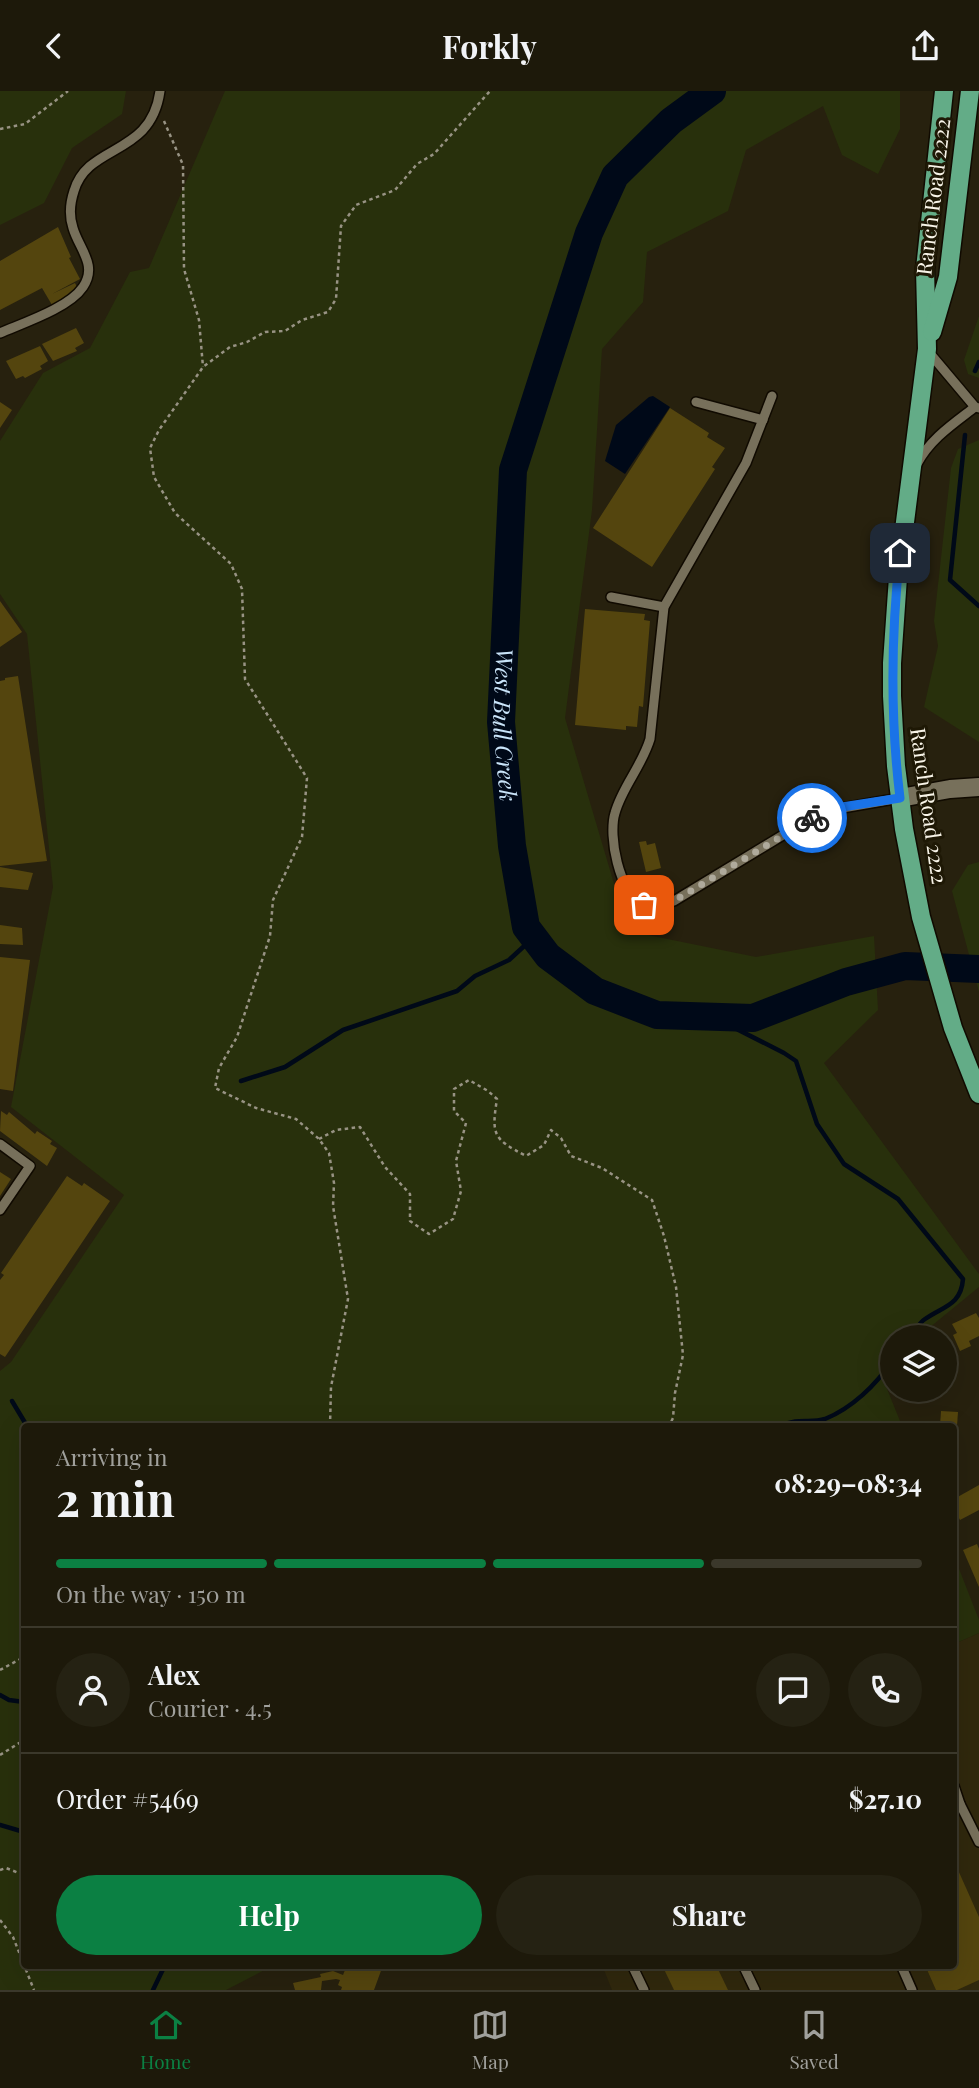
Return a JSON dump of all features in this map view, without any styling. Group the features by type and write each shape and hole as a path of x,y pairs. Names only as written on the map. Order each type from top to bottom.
{"main road":[{"name":"Ranch Road 2222","path":"927,349 925,269 944,91"},
{"path":"960,151 962,91"},
{"name":"Ranch Road 2222","path":"970,91 957,162 961,175 948,277 927,349 898,577 892,663 894,733 900,798 915,885 927,941 953,1028 979,1094"}],"street":[{"path":"900,798 979,787"}],"lane":[{"path":"0,333 65,303 84,285 90,269 71,219 74,189 90,166 130,143 145,129 156,107 160,91"},
{"path":"910,478 924,450 941,433 977,407 927,349"},
{"path":"772,396 746,463 664,607 650,739 645,757 614,815 612,834 621,877 634,898 644,905 657,906 674,901 811,818 842,807 900,798"},
{"path":"696,402 764,420"},
{"path":"611,597 664,607"},
{"path":"0,1144 30,1166 0,1210"},
{"path":"957,1806 979,1842"},
{"path":"634,1969 644,1990"},
{"path":"745,1969 755,1990"},
{"path":"903,1969 912,1990"}],"path":[{"path":"0,129 25,124 68,91"},
{"path":"330,1423 331,1387 348,1299 333,1206 334,1183 329,1153 319,1139 296,1119 256,1108 215,1088 219,1068 237,1037 270,936 273,900 302,837 307,778 246,679 242,589 231,563 175,513 154,477 150,448 159,430 203,367 230,347 247,342 265,332 285,331 302,320 328,312 336,299 341,226 356,205 395,190 417,164 434,154 490,91"},
{"path":"168,129 183,165 184,269 199,320 203,367"},
{"path":"319,1139 336,1130 360,1127 385,1167 410,1194 410,1221 429,1234 453,1219 461,1191 456,1161 466,1123 454,1111 454,1089 468,1080 498,1099 493,1125 501,1143 526,1156 544,1145 551,1130 561,1138 571,1156 602,1168 652,1200 676,1287 683,1355 670,1423"},
{"path":"0,1670 21,1659"},
{"path":"0,1755 21,1742"},
{"path":"0,1870 6,1868 21,1874"},
{"path":"0,1920 13,1937 21,1957"},
{"path":"26,1969 34,1990"}],"shaded area":[{"path":"979,1633 979,1990 612,1990 604,1969 957,1969 957,1643"}],"green space":[{"path":"0,91 126,91 122,114 72,148 44,203 0,225"},
{"path":"225,91 900,91 900,129 878,174 842,155 823,106 746,150 728,211 647,252 643,302 602,349 592,510 565,718 628,931 756,957 874,936 878,1010 824,1063 979,1274 979,1287 933,1325 880,1325 880,1402 892,1402 901,1423 21,1423 21,1969 266,1969 226,1990 0,1990 0,1371 11,1362 124,1195 11,1107 53,887 27,634 0,594 0,441 43,373 90,348 130,272 149,268"},
{"path":"979,316 979,378 968,374 964,360"},
{"path":"979,440 979,742 924,707 938,646 934,621 951,468 958,449"},
{"path":"979,862 979,992 952,891 968,865"},
{"path":"957,1564 979,1620 979,1633 957,1643"}],"water":[{"path":"653,396 670,407 625,474 605,461 616,425"}],"building":[{"path":"58,227 80,279 52,294 75,283 79,291 52,305 42,288 0,310 0,261"},
{"path":"76,328 84,343 75,348 77,351 53,361 42,344"},
{"path":"40,346 48,361 40,366 42,369 25,378 23,376 16,379 6,361"},
{"path":"0,402 12,410 0,428"},
{"path":"670,408 709,433 707,437 725,448 712,467 715,469 652,567 593,528"},
{"path":"0,601 22,632 0,647"},
{"path":"585,609 645,614 644,620 650,621 643,707 639,706 637,727 626,726 626,730 575,725"},
{"path":"18,676 47,861 0,866 0,681"},
{"path":"646,841 647,845 655,843 661,868 646,872 639,842"},
{"path":"0,867 33,873 28,890 0,887"},
{"path":"0,925 22,928 23,945 0,944"},
{"path":"0,957 30,960 13,1091 0,1089"},
{"path":"1,1111 7,1115 9,1112 35,1134 37,1131 52,1141 50,1144 57,1148 47,1166 0,1131"},
{"path":"0,1172 11,1179 0,1196"},
{"path":"67,1176 82,1186 84,1183 110,1201 5,1357 0,1354 0,1280 4,1275 1,1273"},
{"path":"976,1313 979,1318 979,1336 969,1341 971,1346 960,1351 957,1344 957,1325 952,1324"},
{"path":"941,1411 958,1412 957,1426 957,1423 940,1423"},
{"path":"979,1485 979,1510 960,1520 957,1514 957,1497"},
{"path":"977,1544 979,1549 979,1587 963,1550"},
{"path":"957,1868 979,1917 979,1980 957,1990 936,1990 927,1969 957,1969"},
{"path":"345,1969 382,1969 374,1990 341,1990 342,1987 338,1985 340,1980 336,1979 322,1981 321,1990 295,1990 293,1983 321,1977 320,1974 333,1971 343,1975"},
{"path":"664,1969 718,1969 728,1990 674,1990"}],"waterway":[{"name":"West Bull Creek","path":"712,91 671,121 615,176 589,233 513,470 501,722 512,846 526,927 548,956 595,991 657,1015 753,1018 846,982 905,966 979,969"},
{"path":"975,371 979,362"},
{"path":"965,435 950,580 979,606"},
{"path":"241,1081 285,1067 343,1030 457,991 475,976 509,960 534,937"},
{"path":"711,1016 796,1061 817,1124 844,1164 898,1199 963,1279 962,1288 955,1300 920,1325"},
{"path":"790,1423 825,1419 845,1409 880,1378"},
{"path":"12,1401 25,1423"},
{"path":"0,1695 21,1702"},
{"path":"0,1825 21,1831"},
{"path":"153,1990 163,1969"}],"way so far":[{"path":"644,905 657,906 674,901 812,818"}],"route":[{"path":"812,818 842,807 900,798 894,733 892,663 900,553"}]}
